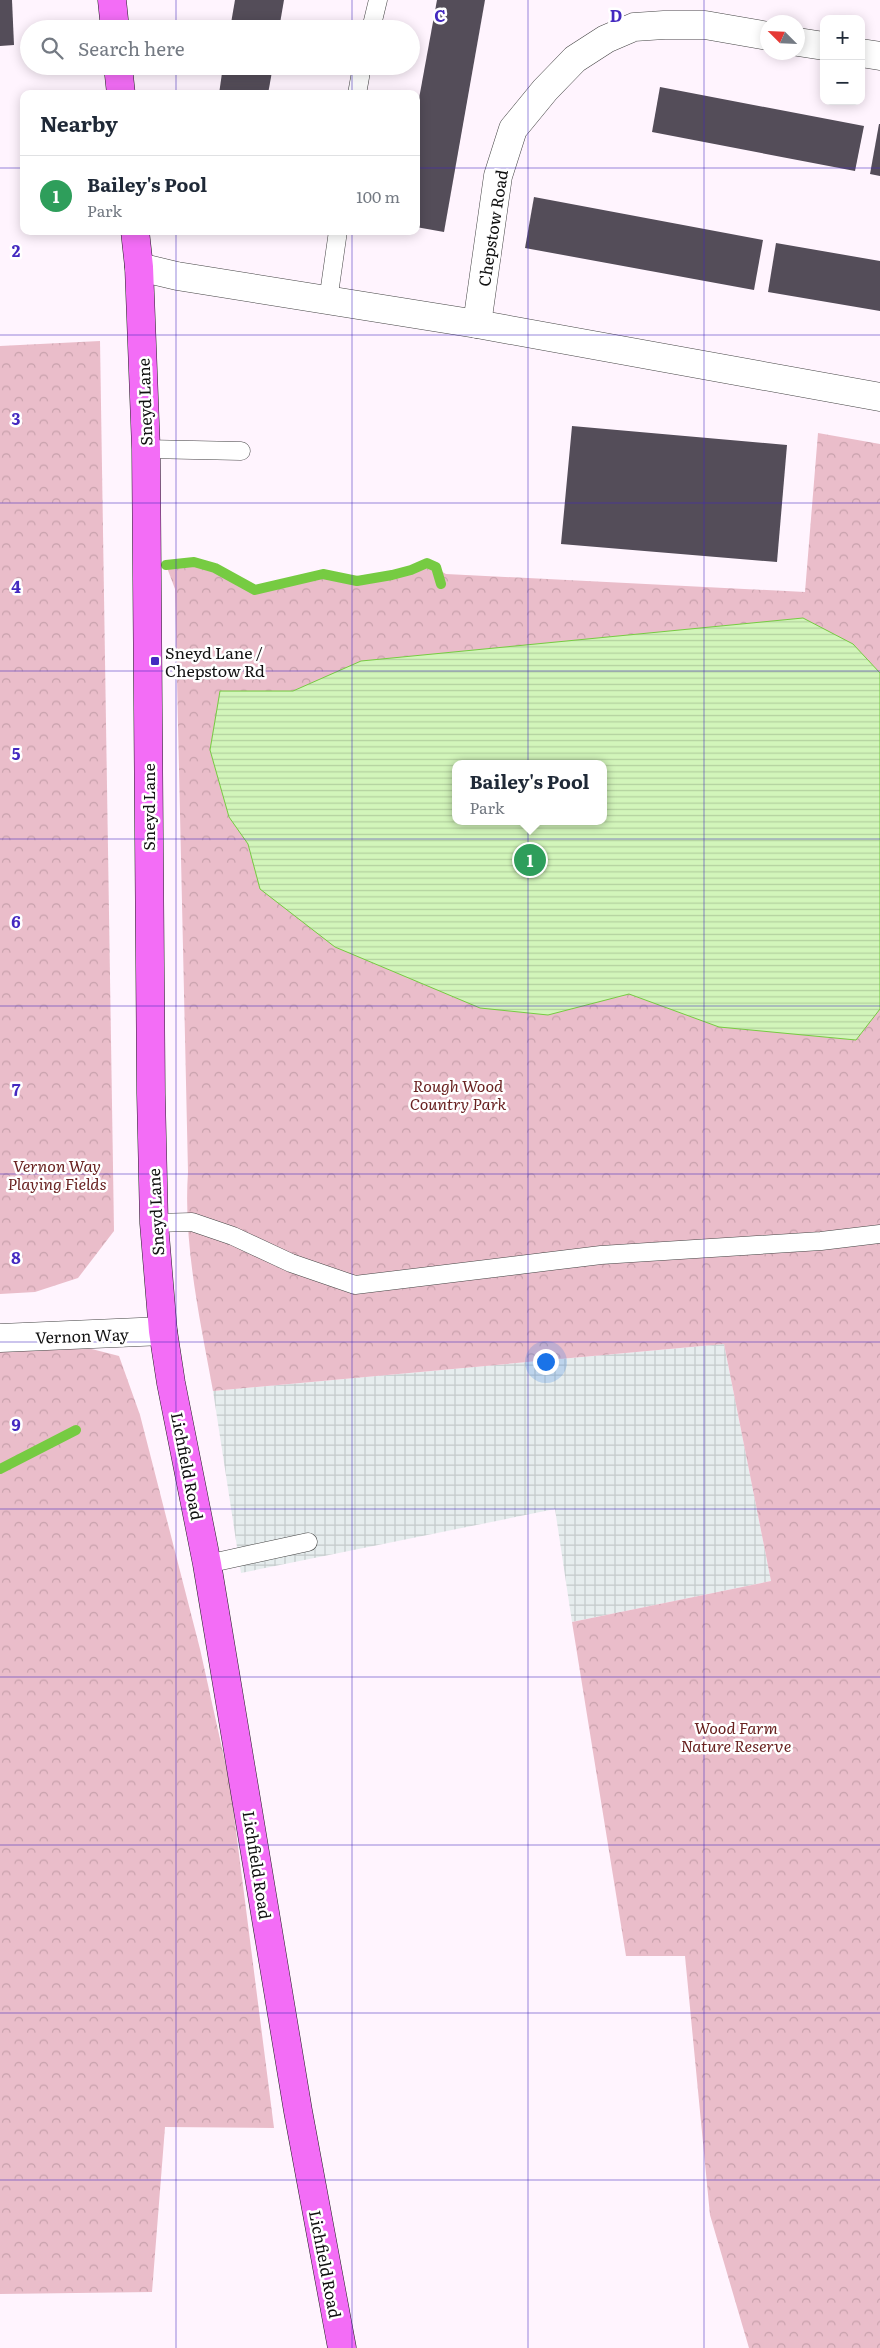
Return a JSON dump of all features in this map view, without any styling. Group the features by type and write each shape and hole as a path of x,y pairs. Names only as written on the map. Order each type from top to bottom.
{"main road":[{"path":"112,0 114,20"},
{"path":"119,75 121,90"},
{"name":"Sneyd Lane","path":"135,235 139,267 146,449 150,1094 154,1223 163,1331 171,1383"},
{"name":"Lichfield Road","path":"171,1383 207,1564 298,2111 342,2348"}],"street":[{"name":"Chepstow Road","path":"477,324 498,176 514,129 545,90 575,58 606,39 634,28 664,24 705,25 760,35"},
{"path":"805,43 820,45"},
{"path":"865,54 880,56"},
{"path":"139,267 177,276 477,324 880,397"},
{"name":"Vernon Way","path":"0,1338 163,1331"}],"lane":[{"path":"373,20 378,0"},
{"path":"358,90 360,75"},
{"path":"328,301 337,235"},
{"path":"146,449 241,452"},
{"path":"154,1223 192,1222 234,1236 290,1263 355,1285 601,1255 821,1241 880,1234"},
{"path":"207,1564 308,1542"}],"shaded area":[{"path":"803,618 853,644 880,673 880,1009 856,1040 719,1027 629,994 548,1015 480,1008 335,947 260,889 248,844 229,817 210,750 220,691 293,691 361,661"},
{"path":"724,1344 771,1581 572,1622 555,1509 241,1573 213,1391"}],"green space":[{"name":"Vernon Way Playing Fields","path":"100,341 114,1231 78,1278 35,1292 0,1294 0,346"},
{"name":"Rough Wood Country Park","path":"818,433 880,444 880,2348 749,2348 710,2215 685,1956 626,1956 572,1622 771,1581 724,1344 213,1391 198,1309 188,1226 175,589 166,565 194,562 215,568 255,590 323,574 357,581 392,575 427,563 446,574 805,592"},
{"path":"80,1346 119,1356 140,1415 200,1649 230,1784 274,2128 165,2127 152,2292 0,2294 0,1351"}],"building":[{"path":"0,0 12,0 14,45 0,46"},
{"path":"235,0 284,0 281,20 232,20"},
{"path":"437,0 485,0 444,232 420,228 420,93"},
{"path":"222,75 271,75 269,90 220,90"},
{"path":"660,87 864,126 855,171 652,132"},
{"path":"880,124 880,176 870,174"},
{"path":"534,197 763,240 754,290 525,248"},
{"path":"776,243 880,261 880,311 768,292"},
{"path":"572,426 787,445 777,562 561,544"}],"waterway":[{"path":"166,565 194,562 215,568 255,590 323,574 357,581 392,575 427,563 436,567 441,584"},
{"path":"0,1469 76,1430"}],"place":[{"name":"Sneyd Lane / Chepstow Rd","path":"155,661"},
{"name":"Bailey's Pool","path":"530,860"}],"park label":[{"name":"Wood Farm Nature Reserve","path":"736,1736"}]}
